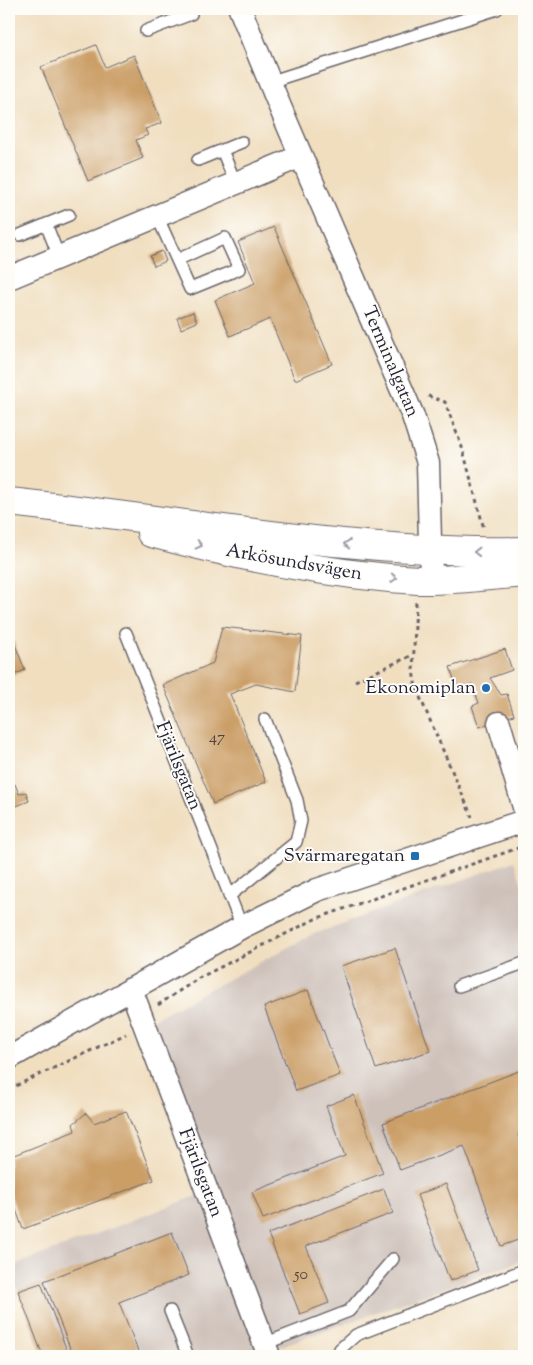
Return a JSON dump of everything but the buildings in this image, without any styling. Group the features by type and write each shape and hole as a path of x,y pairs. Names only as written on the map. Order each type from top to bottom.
{"main road":[{"name":"Arkösundsvägen","path":"9,502 68,511 190,523 342,544 430,551 524,551"},
{"name":"Arkösundsvägen","path":"68,511 199,546 281,564 362,575 423,590 524,573"}],"street":[{"name":"Terminalgatan","path":"240,9 269,82 403,392 428,462 430,551 423,590"},
{"path":"9,278 301,156"},
{"path":"500,723 524,807"},
{"path":"9,1058 242,927 317,890 524,821"},
{"name":"Fjärilsgatan","path":"132,989 140,1016 267,1350"}],"lane":[{"path":"269,82 497,9"},
{"path":"146,31 191,14"},
{"path":"198,160 242,142"},
{"path":"222,150 235,182"},
{"path":"20,235 69,215"},
{"path":"157,216 190,289 239,269 226,238 177,260"},
{"path":"46,224 59,257"},
{"name":"Fjärilsgatan","path":"126,632 242,927"},
{"path":"230,896 296,842 301,821 296,800 265,719"},
{"path":"459,986 524,964"},
{"path":"267,1350 349,1311 393,1259"},
{"path":"338,1356 340,1349 356,1335 524,1270"},
{"path":"170,1311 188,1356"}],"path":[{"path":"403,392 431,396 445,402 463,450 485,530 478,552"},
{"path":"423,590 413,655 416,688 481,836"},
{"path":"355,681 413,655"},
{"path":"9,1088 124,1036 140,1016 199,978 314,919 524,846"}],"shaded area":[{"path":"514,861 524,891 524,1260 253,1356 43,1356 9,1267 215,1189 150,1021 311,935"}],"place":[{"name":"Ekonomiplan","path":"486,688"},
{"name":"Svärmaregatan","path":"415,856"}]}
